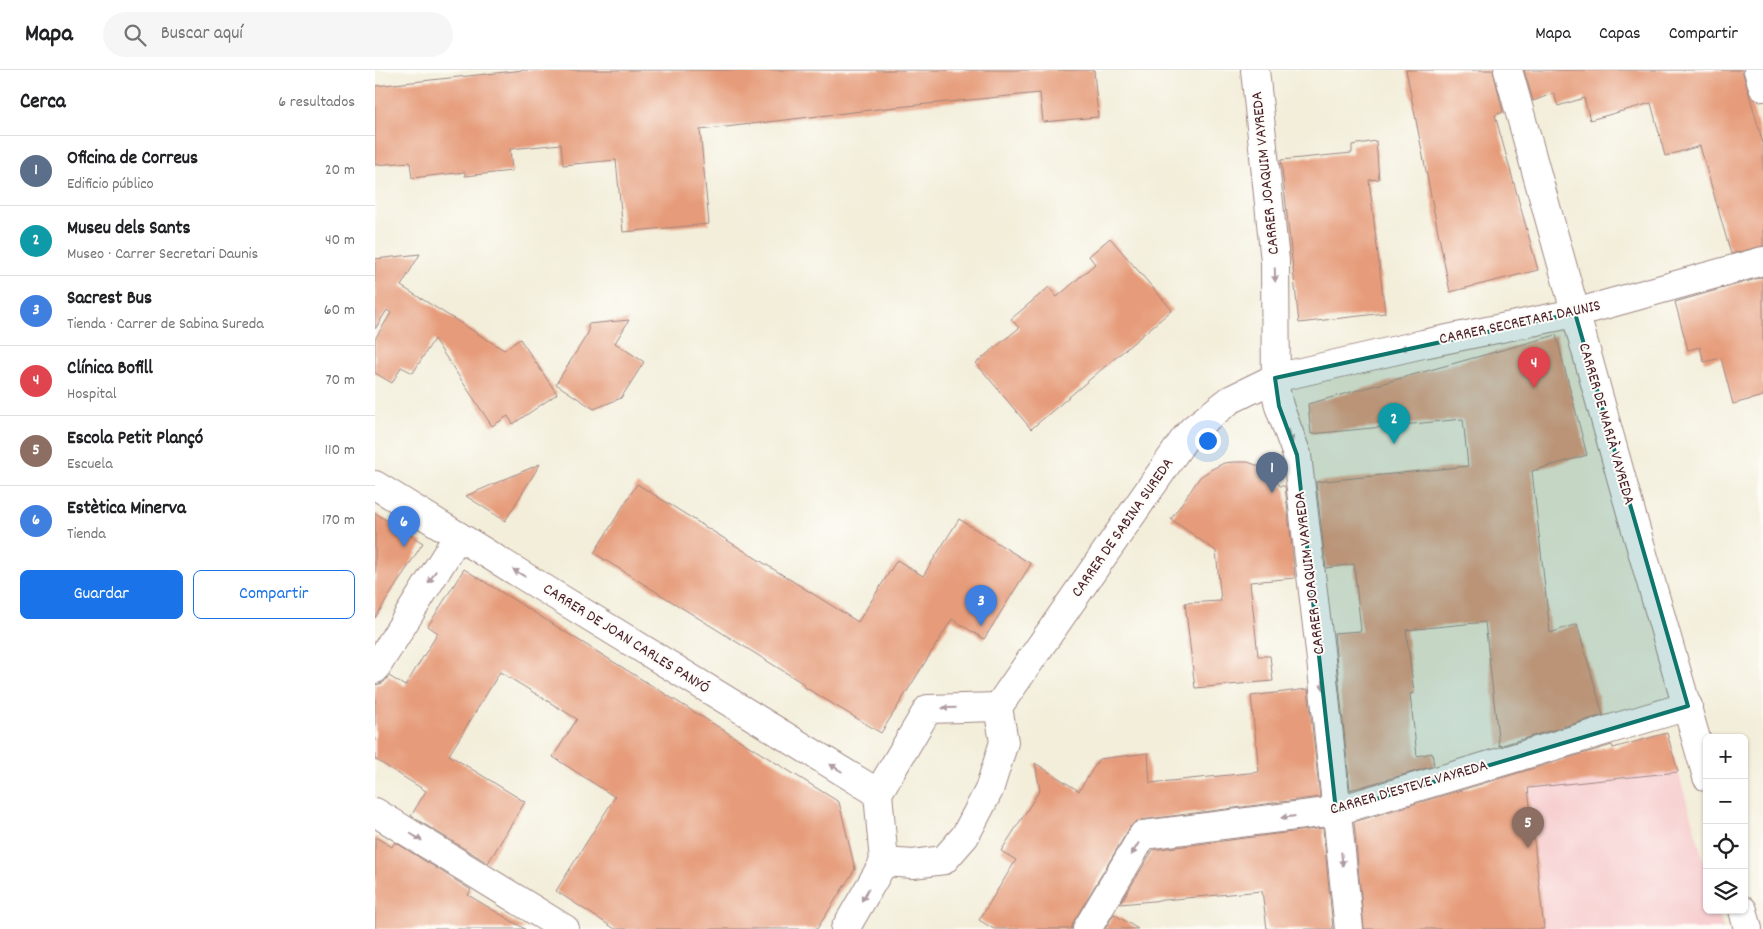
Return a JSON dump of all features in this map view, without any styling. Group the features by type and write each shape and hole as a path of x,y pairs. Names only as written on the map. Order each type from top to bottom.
{"street":[{"name":"CARRER JOAQUIM VAYREDA","path":"1255,70 1275,261 1275,378 1279,406 1297,455 1321,660 1349,929"},
{"name":"CARRER DE MARIÀ VAYREDA","path":"1508,70 1628,502 1703,763"},
{"path":"1758,70 1763,87"},
{"name":"CARRER SECRETARI DAUNIS","path":"1275,378 1423,344 1575,313 1763,261"},
{"name":"CARRER DE SABINA SUREDA","path":"998,707 1185,438 1193,429 1230,400 1275,378"},
{"name":"CARRER DE JOAN CARLES PANYÓ","path":"375,485 878,794"},
{"path":"375,668 458,536"},
{"name":"CARRER D'ESTEVE VAYREDA","path":"1087,929 1143,834 1336,811 1687,706"},
{"path":"845,929 884,862 878,794 928,709 998,707 1004,742 989,790 965,836 944,860 913,864 884,862"},
{"path":"375,812 565,929"},
{"path":"1744,914 1748,929"}],"highlighted area":[{"path":"1575,313 1688,706 1336,811 1297,455 1279,406 1275,378"}],"shaded area":[{"path":"1667,733 1703,858 1703,914 1719,914 1723,929 1362,929 1355,824"}],"building":[{"path":"524,70 1094,70 1098,117 1043,122 1040,93 887,108 700,130 709,224 623,232 616,160 563,165 561,144 510,149 512,171 465,176 465,172 412,178 410,162 375,165 375,86"},
{"path":"1406,70 1493,70 1503,112 1495,115 1538,270 1450,292"},
{"path":"1524,70 1742,70 1763,143 1763,246 1731,254 1700,146 1665,156 1651,103 1590,120 1584,98 1558,106 1554,93 1533,101"},
{"path":"1376,141 1379,179 1369,180 1385,313 1299,323 1281,160 1352,153 1352,145"},
{"path":"1110,238 1172,310 1031,429 976,363 1019,328 1011,319 1049,287 1057,297 1095,264 1089,256"},
{"path":"420,254 401,286 504,350 520,339 557,394 513,424 508,416 492,426 434,339 413,373 401,367 392,383 375,373 375,339 391,313 387,310 375,329 375,259"},
{"path":"1763,277 1763,396 1733,404 1721,358 1704,362 1700,347 1688,350 1675,302"},
{"path":"629,320 615,343 644,362 621,398 594,409 556,384 588,333 588,324"},
{"path":"1556,335 1587,455 1532,471 1550,633 1577,624 1603,715 1499,746 1485,622 1406,630 1414,693 1410,694 1417,756 1432,753 1434,766 1350,790 1334,633 1361,631 1354,564 1326,568 1316,482 1468,466 1463,419 1311,434 1308,404"},
{"path":"1248,462 1261,467 1273,476 1280,486 1285,486 1295,578 1250,582 1258,656 1270,656 1273,681 1195,688 1185,603 1221,601 1216,551 1171,519 1200,477 1224,463"},
{"path":"540,464 505,521 466,496"},
{"path":"637,484 858,622 897,560 923,576 959,519 1031,564 984,639 952,619 881,733 803,686 804,684 594,553"},
{"path":"375,513 423,543 375,618"},
{"path":"464,569 839,802 855,869 817,929 615,929 556,891 615,797 553,757 577,719 500,672 449,755 525,802 488,863 411,816 426,791 375,759 375,685 383,683 389,676 405,686 438,633 428,626"},
{"path":"1308,689 1320,797 1135,822 1130,827 1071,929 994,929 979,920 1016,860 1001,851 1040,790 1035,763 1079,791 1099,759 1148,753 1150,783 1259,772 1251,696"},
{"path":"1667,733 1678,772 1528,788 1544,929 1364,929 1354,822 1612,745 1613,748"},
{"path":"1323,828 1333,929 1267,929 1262,891 1120,904 1153,850"},
{"path":"375,837 392,847 395,842 471,890 468,895 525,929 375,929"},
{"path":"1114,914 1138,929 1105,929"}],"place":[{"name":"Clínica Bofill","path":"1534,388"},
{"name":"Museu dels Sants","path":"1394,444"},
{"name":"Oficina de Correus","path":"1272,493"},
{"name":"Estètica Minerva","path":"404,547"},
{"name":"Sacrest Bus","path":"981,626"},
{"name":"Escola Petit Plançó","path":"1528,848"}]}
